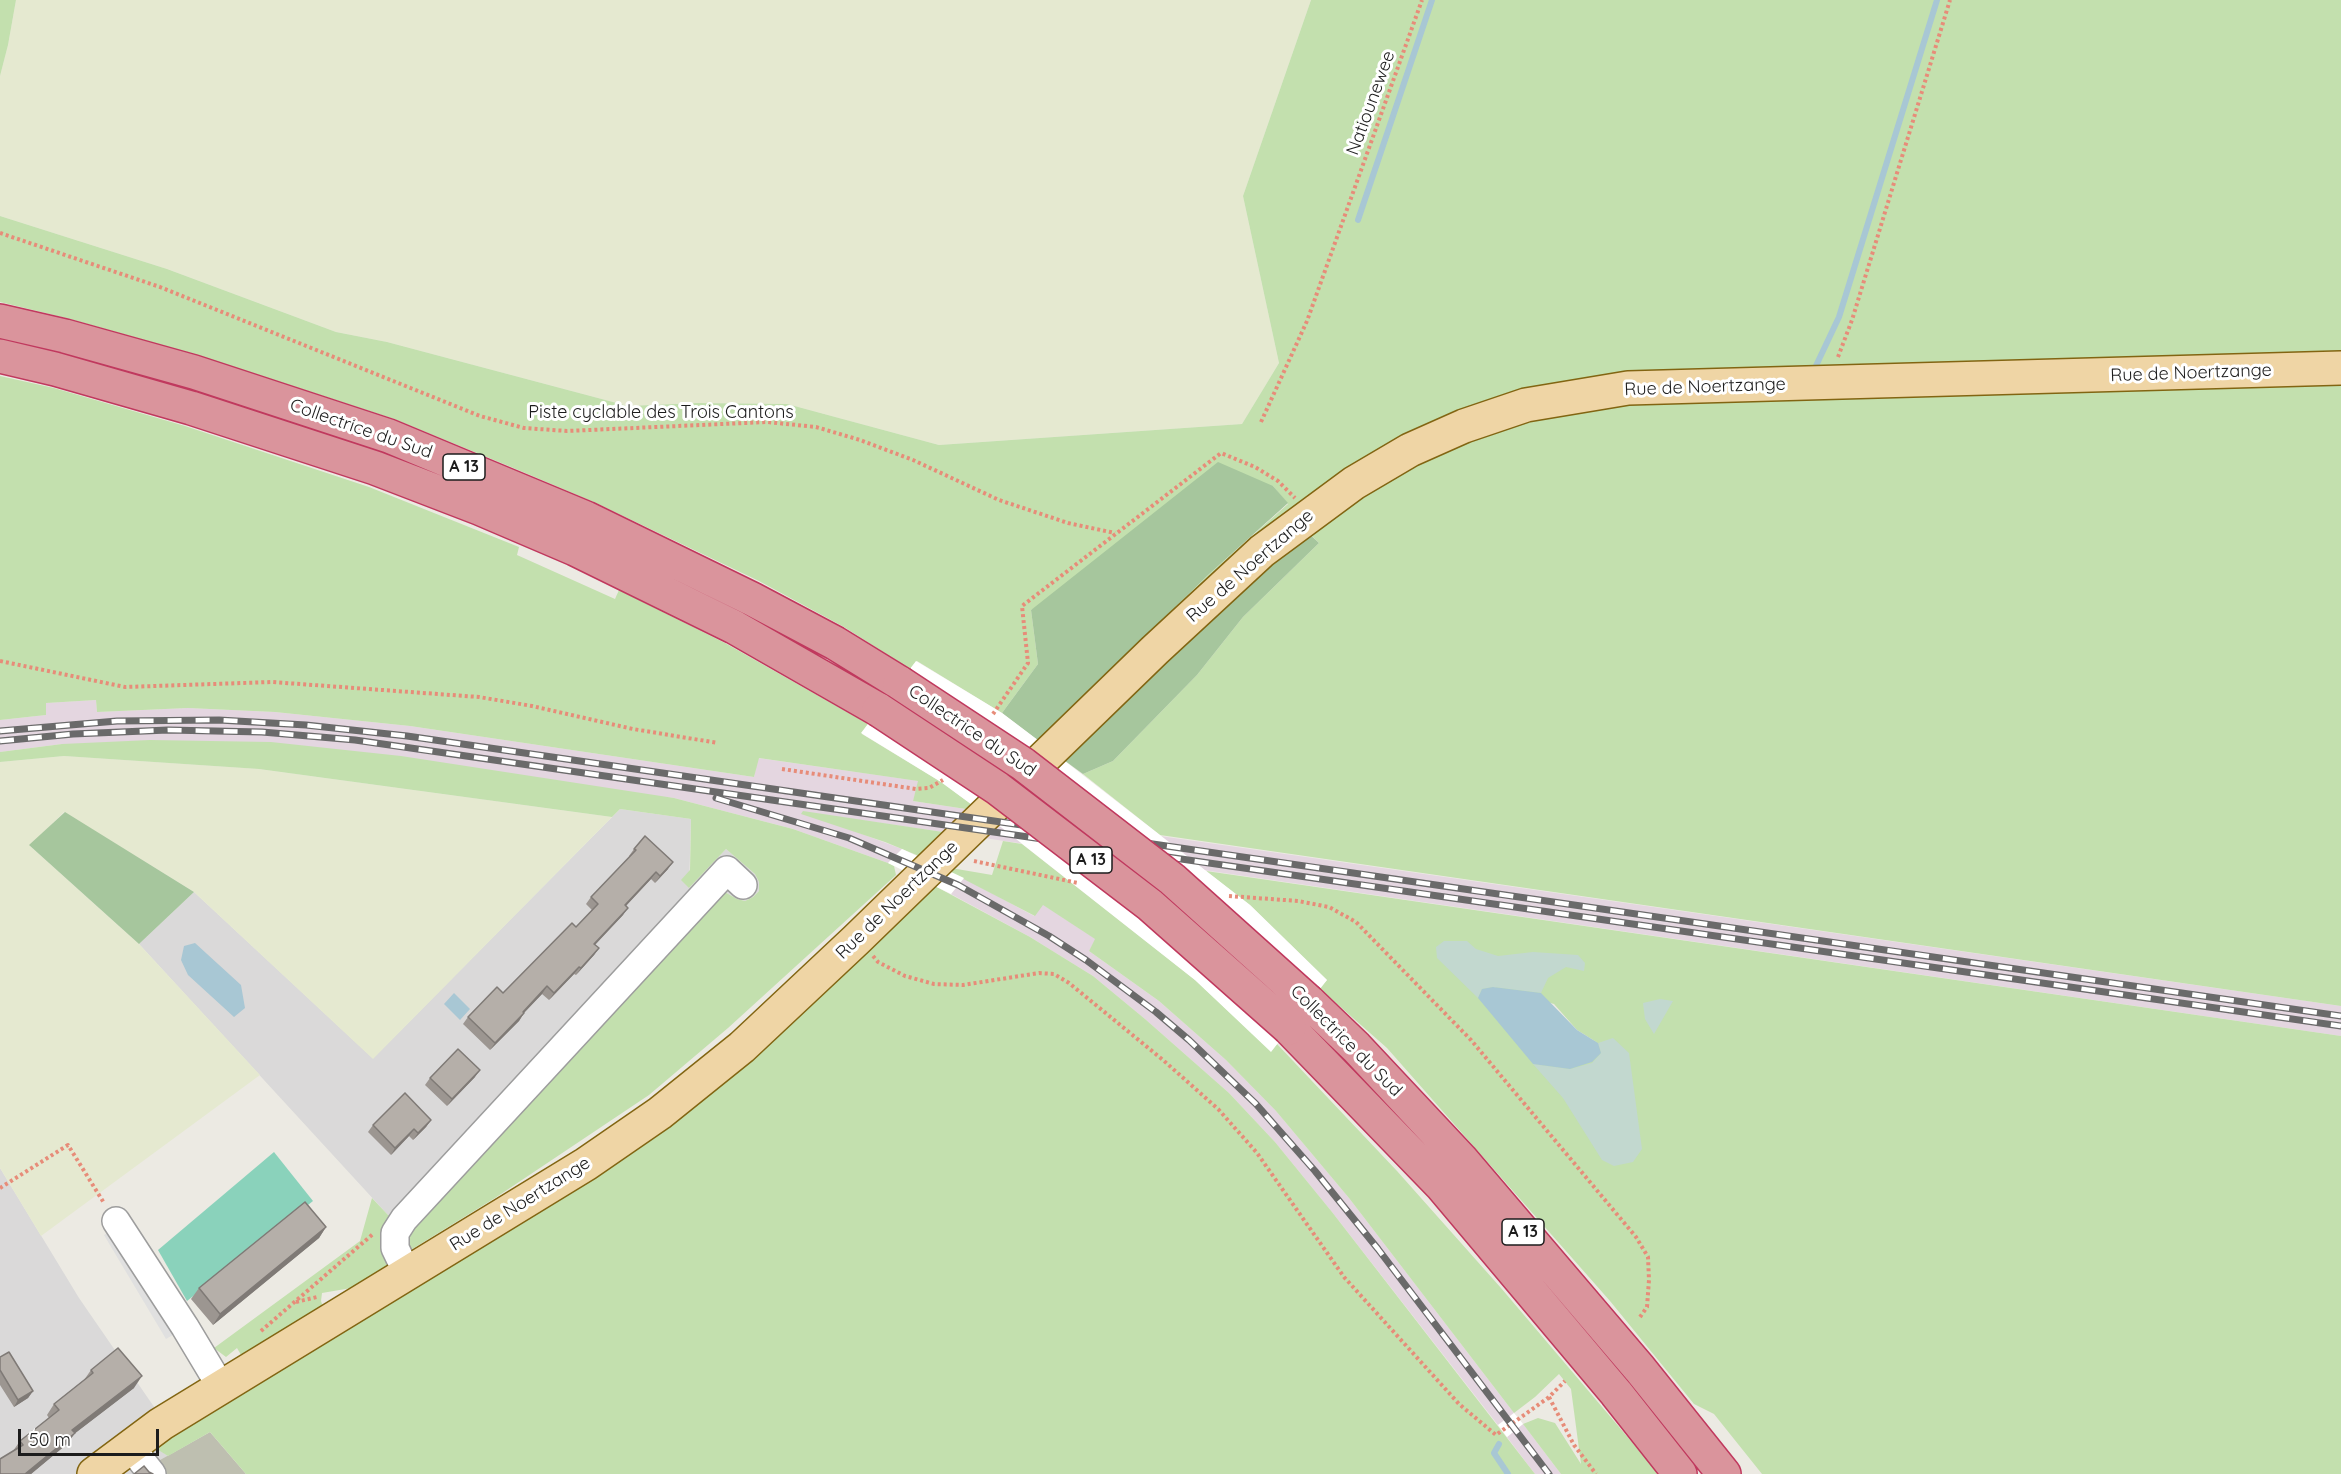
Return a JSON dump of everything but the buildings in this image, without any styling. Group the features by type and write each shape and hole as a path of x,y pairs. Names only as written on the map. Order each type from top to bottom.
{"highway":[{"name":"Collectrice du Sud","path":"0,321 65,336 194,372 389,436 597,523 752,599 835,643 900,682 1023,764 1172,879 1356,1047 1461,1159 1640,1369 1724,1474"},
{"name":"Collectrice du Sud","path":"0,356 55,369 191,408 375,468 479,508 575,549 734,627 879,710 997,788 1141,898 1289,1028 1441,1185 1616,1393 1680,1474"}],"main road":[{"name":"Rue de Noertzange","path":"94,1474 161,1424 586,1164 660,1113 742,1047 856,940 1155,650 1262,551 1354,483 1410,450 1464,426 1526,405 1628,388 2341,368"}],"street":[{"path":"407,1273 395,1248 395,1233 404,1219 727,870 743,885"},
{"path":"116,1221 221,1387"},
{"path":"130,1446 152,1474"}],"path":[{"name":"Natiounewee","path":"1261,422 1307,321 1422,0"},
{"path":"1827,383 1852,320 1950,0"},
{"name":"Piste cyclable des Trois Cantons","path":"0,233 160,287 480,416 524,428 567,430 767,422 816,428 860,440 913,460 999,500 1068,523 1115,533"},
{"path":"996,710 1028,663 1022,606 1221,453 1255,467 1278,480 1297,500"},
{"path":"0,661 126,687 272,682 479,697 532,706 633,729 718,743"},
{"path":"783,769 916,789 929,788 941,782"},
{"path":"856,940 878,962 905,976 934,984 963,985 1039,973 1054,974 1069,983 1163,1060 1218,1110 1257,1153 1344,1277 1459,1404 1496,1435 1549,1396 1565,1381"},
{"path":"0,1188 68,1145 116,1221"},
{"path":"296,1302 380,1228"},
{"path":"1549,1396 1574,1445 1596,1474"}],"shaded area":[{"path":"16,0 1311,0 1243,196 1279,363 1242,424 939,445 787,404 697,403 628,406 387,342 336,332 167,269 0,216 0,76"},
{"path":"96,700 97,712 188,708 275,712 410,726 754,777 758,758 919,781 913,801 966,809 943,832 803,812 902,849 888,863 793,829 674,798 62,744 0,752 0,720 46,715 45,703"},
{"path":"64,756 259,769 612,817 373,1059 194,892 64,812 30,846 139,944 260,1075 41,1236 0,1168 0,762"},
{"path":"620,809 691,819 689,888 726,849 755,874 759,882 759,891 745,901 723,891 404,1219 388,1215 139,944 194,892 373,1058"},
{"path":"1007,814 2341,1006 2341,1036 984,838"},
{"path":"964,878 1034,916 1042,904 1096,939 1089,951 1159,1001 1226,1060 1276,1111 1349,1198 1514,1413 1498,1425 1332,1212 1275,1142 1229,1093 1093,976 1030,937 951,894"},
{"path":"1444,941 1467,941 1476,949 1498,956 1533,952 1578,955 1585,963 1584,971 1566,967 1548,978 1541,993 1493,987 1482,989 1478,998 1437,958 1436,947"},
{"path":"1660,999 1673,1001 1654,1034 1645,1019 1643,1003"},
{"path":"1613,1038 1629,1053 1642,1149 1633,1162 1614,1166 1602,1160 1563,1098 1533,1064 1570,1069 1592,1063 1601,1053 1598,1043"},
{"path":"0,1168 79,1298 170,1430 153,1445 168,1456 141,1474 0,1474"},
{"path":"117,1228 178,1332 166,1339 104,1235"},
{"path":"1523,1424 1561,1474 1535,1474 1507,1437"},
{"path":"210,1432 246,1474 161,1474 153,1464"}],"green space":[{"path":"0,0 16,0 0,76"},
{"path":"1311,0 2341,0 2341,1006 1160,835 1083,774 1113,761 1197,675 1243,617 1319,543 1305,529 1039,741 1208,575 1288,504 1273,486 1031,610 1038,664 1002,713 917,661 910,669 844,627 759,581 596,503 394,419 200,356 70,319 0,302 0,216 167,269 336,332 387,342 628,406 697,403 787,404 939,445 1242,424 1279,363 1243,196"},
{"path":"0,376 54,388 185,426 369,487 519,547 517,555 615,599 619,590 725,643 868,724 862,734 941,782 971,804 966,809 913,801 918,781 759,758 754,777 410,726 275,712 188,708 97,712 96,700 46,703 46,715 0,720"},
{"path":"1218,462 1273,486 1288,503 1208,575 1039,741 1002,713 1038,664 1031,610"},
{"path":"1304,529 1319,543 1243,617 1197,675 1113,761 1083,774 1061,758"},
{"path":"150,740 271,742 401,756 674,798 793,829 888,863 894,866 896,875 728,1028 649,1095 495,1198 409,1251 405,1238 723,891 745,901 759,891 759,882 755,874 726,849 689,888 681,880 690,870 691,819 620,809 612,817 259,769 64,756 0,762 0,752 62,744"},
{"path":"803,811 943,832 919,856 801,814"},
{"path":"65,812 194,892 139,944 29,845"},
{"path":"1003,841 1022,844 1195,980 1271,1051 1277,1044 1397,1171 1501,1288 1659,1474 1561,1474 1523,1424 1538,1418 1555,1423 1581,1464 1571,1389 1559,1374 1514,1413 1349,1198 1276,1111 1226,1060 1159,1001 1089,951 1095,939 1043,905 1035,916 948,871 951,868 992,875"},
{"path":"1206,871 2341,1036 2341,1474 1762,1474 1714,1414 1694,1404 1610,1301 1387,1048 1319,988 1327,980 1250,905","holes":["1493,987 1554,1004 1577,1030 1598,1043"]},
{"path":"933,885 1030,937 1093,976 1229,1093 1275,1142 1332,1212 1535,1474 246,1474 210,1432 168,1456 152,1446 438,1267"},
{"path":"274,1152 313,1201 187,1301 158,1250"},
{"path":"372,1198 388,1215 394,1217 382,1245 388,1267 357,1287 322,1293 321,1301 324,1310 244,1360 237,1348 226,1357 214,1348 360,1241"}],"water":[{"path":"195,943 241,985 245,1008 234,1017 188,975 181,960 184,946"},
{"path":"1493,987 1541,993 1577,1030 1598,1043 1601,1053 1592,1062 1570,1069 1533,1064 1478,998 1482,989"},
{"path":"454,993 470,1009 460,1020 444,1004"}],"pier":[{"path":"916,661 1002,713 1039,741 1250,905 1327,980 1271,1052 1195,980 997,824 984,838 943,832 966,809 979,810 941,782 861,733"},
{"path":"902,849 964,878 951,894 888,863"},
{"path":"1514,1413 1523,1424 1507,1437 1498,1425"}],"waterway":[{"path":"1358,220 1432,0"},
{"path":"1814,370 1839,317 1937,0"},
{"path":"1499,1444 1494,1453 1508,1474"}],"railway":[{"path":"0,731 117,721 219,720 306,725 407,736 2341,1016"},
{"path":"0,741 73,734 168,730 262,732 355,740 2341,1026"},
{"path":"716,798 849,838 958,885 1049,936 1086,960 1156,1012 1256,1104 1315,1171 1378,1249 1549,1474"}]}
